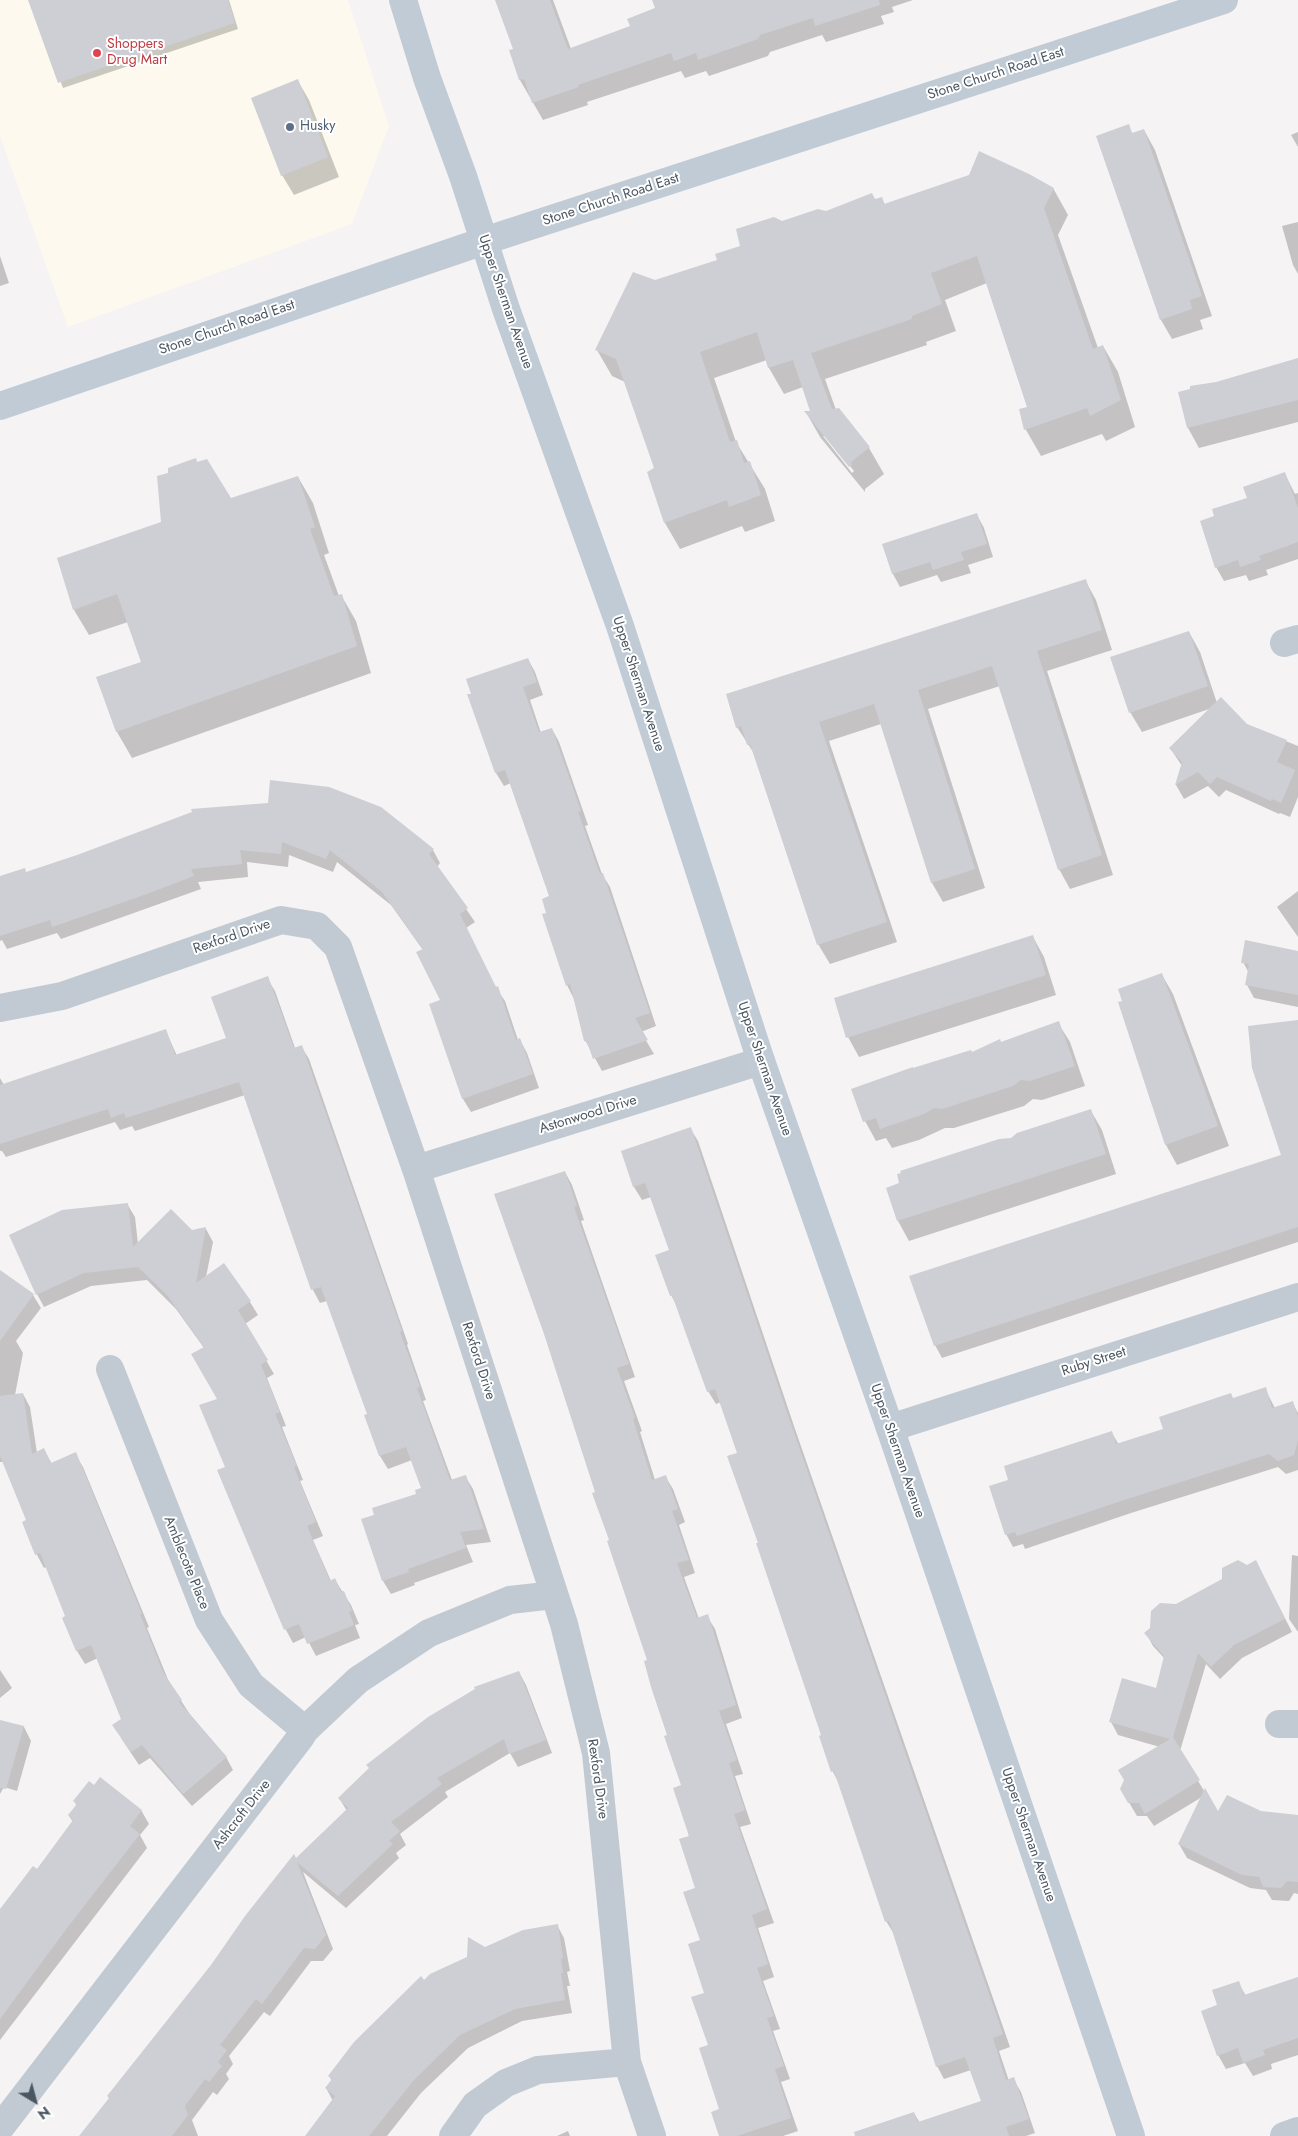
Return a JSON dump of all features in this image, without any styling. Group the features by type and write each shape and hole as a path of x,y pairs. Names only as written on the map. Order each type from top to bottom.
{"main road":[{"name":"Upper Sherman Avenue","path":"403,0 427,78 506,309 620,626 761,1061 890,1428 1131,2136"},
{"name":"Stone Church Road East","path":"0,406 484,241 1224,0"}],"street":[{"name":"Rexford Drive","path":"0,1008 62,996 281,920 316,926 338,947 416,1169 564,1624 596,1753 628,2062 652,2136"},
{"name":"Astonwood Drive","path":"416,1169 761,1061"},
{"name":"Ruby Street","path":"890,1428 1298,1297"},
{"name":"Amblecote Place","path":"110,1368 209,1620 251,1684 305,1730"},
{"name":"Ashcroft Drive","path":"0,2128 305,1730 358,1680 429,1633 510,1600 554,1595"},
{"path":"454,2136 475,2106 506,2083 538,2070 628,2062"},
{"path":"1284,2136 1298,2131"}],"shaded area":[{"path":"0,0 348,0 389,126 352,224 68,327 0,136"}],"building":[{"name":"Shoppers Drug Mart","path":"28,0 228,0 235,23 58,83"},
{"path":"495,0 550,0 568,49 630,26 627,19 655,8 652,0 879,0 880,5 815,26 813,18 760,35 758,39 698,60 696,53 674,61 671,53 532,103 524,79 519,80 509,50 513,49"},
{"name":"Husky","path":"298,79 328,157 281,176 251,98"},
{"path":"1129,124 1132,133 1144,129 1202,296 1190,300 1192,309 1160,320 1096,136"},
{"path":"979,151 1054,188 1044,208 1093,349 1103,345 1121,400 1090,416 1087,408 1024,430 1019,409 1027,407 977,256 931,273 942,304 912,316 912,319 811,353 832,409 839,408 870,447 851,462 852,465 849,467 804,411 810,411 793,360 768,368 757,332 700,352 730,442 737,440 744,463 750,461 761,495 729,507 727,500 664,523 647,472 654,468 616,359 595,350 633,272 655,280 717,260 715,254 740,246 736,229 774,217 782,221 818,209 826,211 872,193 875,199 882,197 884,204 969,175"},
{"path":"1298,358 1298,400 1187,428 1178,392 1190,389 1190,386 1216,382"},
{"path":"196,458 197,462 207,459 231,498 298,476 315,527 310,529 334,596 342,594 357,646 116,732 96,677 141,662 117,594 73,610 57,558 161,522 157,476 168,473 168,468"},
{"path":"1285,472 1298,508 1298,542 1259,556 1261,560 1240,567 1238,560 1215,568 1200,521 1214,516 1212,509 1247,498 1243,487"},
{"path":"977,513 987,544 961,552 964,560 933,570 930,562 892,574 882,544"},
{"path":"1086,579 1102,630 1037,651 1102,855 1058,870 992,666 918,690 975,869 931,883 874,704 819,722 887,922 817,945 750,744 747,745 741,726 736,728 726,694"},
{"path":"1189,631 1208,686 1129,713 1110,657"},
{"path":"528,658 537,682 523,687 539,732 552,728 581,811 578,812 600,874 603,873 650,1013 635,1018 648,1040 593,1059 587,1042 584,1041 570,984 566,986 542,914 546,913 542,899 549,896 505,770 495,773 467,694 471,694 466,679"},
{"path":"1221,697 1247,724 1287,740 1277,762 1295,770 1281,803 1272,799 1271,801 1217,777 1210,784 1198,772 1175,785 1182,762 1169,748"},
{"path":"270,780 329,787 381,807 434,849 429,854 468,908 460,914 496,987 498,986 516,1040 520,1038 533,1074 462,1099 429,1004 440,1000 416,952 423,949 382,892 330,850 326,859 282,842 281,854 240,850 242,864 191,869 194,876 144,895 52,927 50,920 0,936 0,876 25,868 26,872 77,855 192,812 191,809 268,803"},
{"path":"1033,935 1046,975 846,1038 834,998"},
{"path":"1245,940 1298,951 1298,995 1245,985 1249,964 1241,963"},
{"path":"1162,973 1218,1126 1165,1145 1118,1002 1122,1001 1118,989"},
{"path":"268,976 294,1048 302,1045 402,1331 400,1332 420,1387 417,1388 450,1480 466,1475 484,1529 460,1532 466,1548 408,1569 409,1572 382,1581 361,1519 374,1515 372,1508 416,1494 415,1490 421,1488 406,1447 379,1456 364,1415 367,1414 321,1287 311,1290 239,1082 126,1118 124,1113 111,1118 108,1109 0,1144 0,1085 166,1029 175,1055 226,1038 211,997"},
{"path":"1298,1020 1298,1227 934,1346 909,1276 1281,1155 1252,1068 1248,1026"},
{"path":"1059,1021 1075,1066 1030,1081 1021,1080 1013,1086 942,1109 934,1108 924,1114 880,1129 876,1118 863,1122 851,1089 913,1067 971,1050 972,1052 1000,1039 1001,1042"},
{"path":"1091,1109 1106,1154 897,1221 886,1188 899,1183 897,1174 901,1173 900,1171 999,1139 1011,1138 1017,1133"},
{"path":"691,1127 788,1415 1003,2034 993,2038 1006,2080 1014,2077 1029,2119 1006,2127 1009,2136 855,2136 854,2132 914,2112 918,2122 981,2101 965,2057 936,2067 889,1921 885,1922 834,1771 831,1772 819,1736 821,1735 756,1543 758,1543 727,1456 737,1453 715,1389 707,1392 672,1295 670,1296 655,1255 669,1250 645,1183 633,1187 621,1151"},
{"path":"565,1171 577,1206 574,1207 629,1364 617,1368 635,1418 633,1419 652,1480 666,1475 678,1509 672,1511 689,1560 677,1563 697,1618 708,1614 736,1705 719,1711 737,1760 729,1763 745,1810 734,1814 767,1909 752,1915 768,1964 757,1968 774,2016 767,2018 784,2066 775,2069 791,2118 737,2136 719,2136 711,2112 719,2109 699,2048 708,2045 691,1997 704,1993 688,1944 700,1940 683,1892 695,1888 679,1839 689,1836 673,1788 681,1785 664,1736 667,1735 644,1661 647,1660 592,1493 595,1492 544,1334 494,1194"},
{"path":"128,1203 133,1247 171,1209 192,1230 206,1227 196,1283 224,1263 251,1301 238,1310 268,1360 261,1365 280,1412 275,1414 297,1466 294,1467 316,1522 307,1526 330,1581 335,1578 341,1592 344,1591 352,1611 349,1612 354,1625 307,1644 299,1624 284,1630 217,1470 225,1467 199,1405 217,1399 191,1354 204,1347 167,1295 138,1267 84,1273 36,1295 9,1235 62,1210"},
{"path":"0,1270 34,1294 0,1341"},
{"path":"1266,1387 1272,1408 1293,1401 1298,1417 1298,1440 1294,1455 1278,1461 1269,1454 1017,1536 1015,1532 1005,1535 989,1486 1008,1480 1004,1466 1112,1431 1116,1444 1163,1429 1159,1417 1231,1393 1233,1398"},
{"path":"23,1393 32,1454 44,1448 51,1463 76,1452 142,1614 140,1614 163,1672 182,1700 179,1702 227,1757 183,1794 142,1745 131,1752 112,1725 121,1719 91,1645 76,1651 62,1618 65,1616 40,1553 35,1555 22,1522 26,1520 0,1456 0,1396"},
{"path":"1238,1560 1247,1565 1256,1560 1285,1619 1234,1645 1211,1667 1198,1653 1173,1737 1200,1780 1145,1814 1139,1803 1128,1803 1120,1789 1124,1780 1118,1770 1170,1739 1109,1722 1122,1678 1156,1688 1164,1656 1144,1633 1150,1628 1151,1611 1160,1603 1176,1604 1222,1579 1222,1568"},
{"path":"519,1671 546,1740 509,1754 504,1739 437,1778 442,1784 391,1822 400,1831 389,1841 393,1844 338,1896 297,1862 326,1935 315,1949 304,1948 262,2004 256,1999 220,2045 227,2050 218,2062 222,2066 209,2082 205,2079 185,2106 188,2115 172,2136 79,2136 109,2098 107,2096 211,1965 245,1916 294,1854 296,1858 348,1808 338,1798 369,1768 366,1765 428,1717 475,1689 474,1687"},
{"path":"0,1720 24,1726 6,1789 0,1788"},
{"path":"100,1777 142,1810 130,1826 140,1834 0,2019 0,1909 33,1866 37,1869 73,1820 68,1815 77,1804 73,1801 89,1781 94,1785"},
{"path":"1205,1788 1218,1811 1227,1795 1261,1811 1298,1815 1298,1882 1287,1881 1281,1888 1263,1887 1259,1877 1242,1875 1178,1844"},
{"path":"558,1924 563,1958 561,1959 563,1973 561,1973 565,2000 515,2009 460,2035 414,2080 369,2136 305,2136 335,2096 325,2088 332,2079 328,2076 354,2042 421,1976 424,1980 430,1974 467,1957 468,1937 485,1947 523,1930"},
{"path":"1298,1977 1298,2038 1263,2050 1265,2055 1243,2063 1238,2048 1217,2056 1201,2011 1217,2005 1212,1990 1239,1981 1244,1995"}],"place":[{"name":"Shoppers Drug Mart","path":"97,53"},
{"name":"Husky","path":"290,127"}]}
